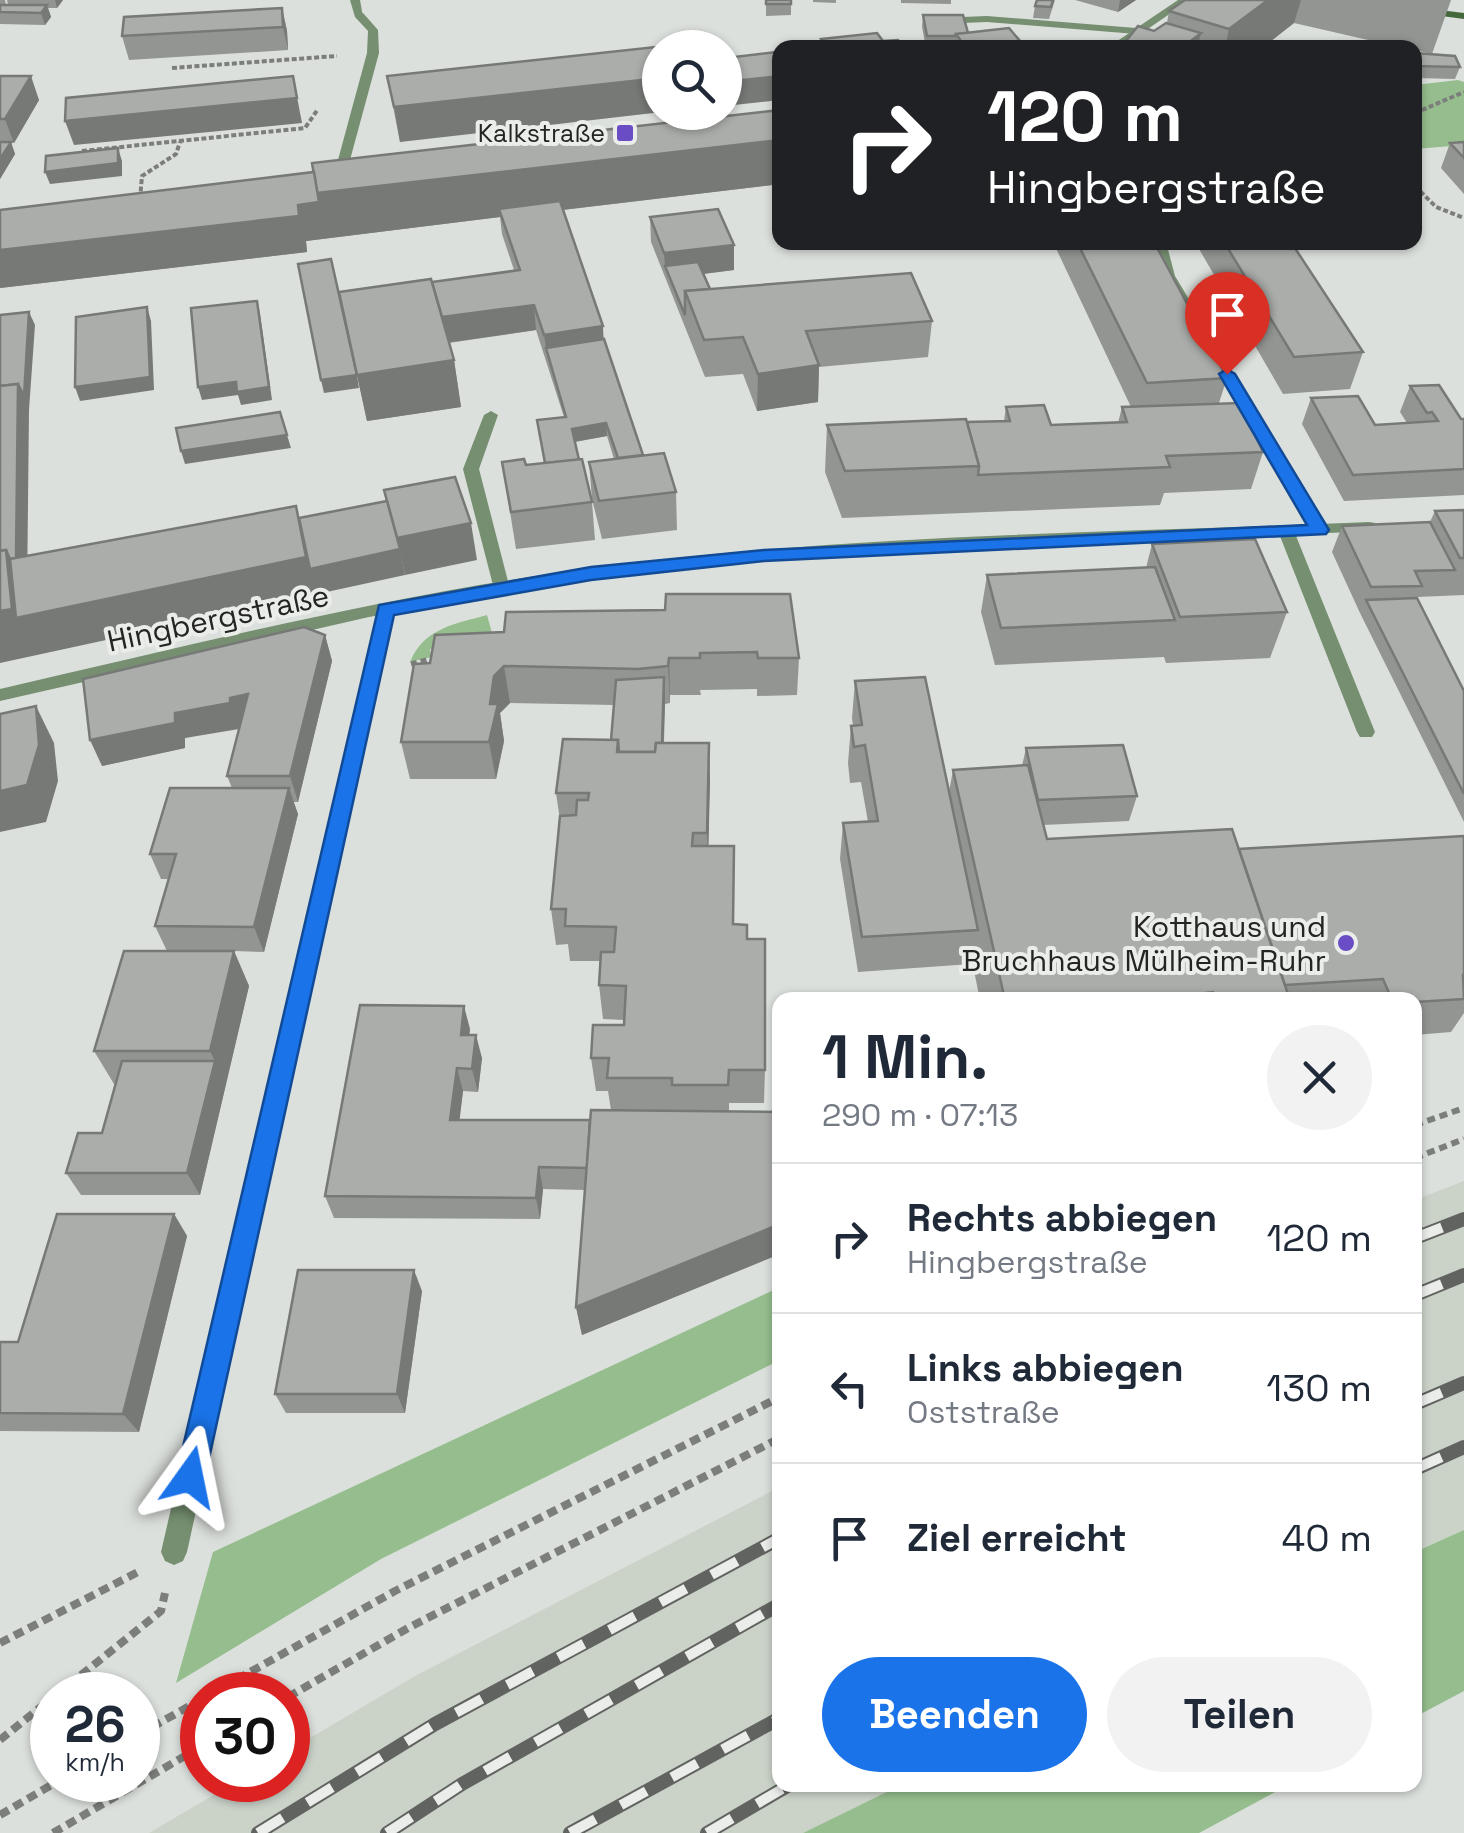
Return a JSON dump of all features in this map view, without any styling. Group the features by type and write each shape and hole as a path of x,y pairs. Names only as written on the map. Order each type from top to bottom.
{"main road":[{"path":"1408,9 1464,16"}],"street":[{"path":"338,182 373,53 373,30 358,15 355,0"},
{"path":"1123,40 1185,0"},
{"path":"935,21 987,19 1136,31"},
{"path":"318,184 358,180"},
{"path":"1162,250 1168,276 1320,530"},
{"path":"491,415 471,469 502,589"},
{"name":"Hingbergstraße","path":"0,694 386,610 591,574 764,556 1387,526"},
{"path":"1286,531 1366,732"},
{"path":"174,1552 386,610"}],"path":[{"path":"172,68 373,53"},
{"path":"82,150 305,128 333,87 363,85"},
{"path":"1422,110 1464,92"},
{"path":"140,205 142,176 176,154 180,142"},
{"path":"1422,193 1436,207 1464,218"},
{"path":"400,667 433,658 432,651 444,649"},
{"path":"1422,1123 1464,1108"},
{"path":"1422,1155 1464,1139"},
{"path":"251,1672 396,1591 772,1401"},
{"path":"310,1684 408,1628 772,1442"},
{"path":"0,1643 174,1552"},
{"path":"84,1672 161,1611"},
{"path":"0,1740 30,1716"},
{"path":"53,1833 180,1759"},
{"path":"0,1815 30,1798"}],"shaded area":[{"path":"1464,1181 1464,1530 1422,1549 1422,1197"},
{"path":"772,1491 772,1792 887,1792 803,1833 149,1833 202,1802 310,1802 310,1738 415,1676"}],"green space":[{"path":"1464,82 1464,145 1422,148 1422,84"},
{"path":"487,615 494,640 430,649 431,657 410,662 432,635"},
{"path":"772,1291 772,1364 381,1559 194,1672 180,1672 176,1683 213,1552"},
{"path":"1464,1530 1464,1691 1422,1713 1422,1549"},
{"path":"887,1792 1275,1792 1199,1833 803,1833"}],"building":[{"path":"766,0 791,0 791,4 766,4"},
{"path":"1037,0 1053,0 1051,7 1035,6"},
{"path":"1185,0 1268,0 1229,29 1169,11"},
{"path":"0,5 47,5 41,13 0,12"},
{"path":"282,8 283,27 122,36 124,17"},
{"path":"923,15 963,15 968,33 927,36"},
{"path":"1166,23 1201,33 1192,40 1127,40 1138,26 1154,31"},
{"path":"1009,28 1019,40 960,40 956,34"},
{"path":"877,33 882,40 822,40"},
{"path":"642,48 642,80 394,107 387,76"},
{"path":"772,52 772,77 742,80 742,56"},
{"path":"1422,54 1455,56 1460,67 1422,66"},
{"path":"0,76 31,76 5,119 0,119"},
{"path":"293,76 297,98 65,121 66,98"},
{"path":"772,111 772,141 317,193 312,163 642,126 642,130 742,130 742,114"},
{"path":"0,142 11,142 0,159"},
{"path":"1464,142 1464,158 1450,143"},
{"path":"118,148 118,163 45,172 46,156"},
{"path":"314,172 319,202 298,205 299,216 0,250 0,210"},
{"path":"560,201 603,326 544,335 534,305 442,317 432,282 520,270 499,209"},
{"path":"718,209 734,245 664,253 650,217"},
{"path":"1081,250 1158,250 1227,378 1147,383"},
{"path":"1229,250 1296,250 1363,352 1294,357"},
{"path":"331,259 357,375 321,380 298,264"},
{"path":"698,262 710,289 685,291 685,315 665,266"},
{"path":"911,273 932,321 806,331 819,365 758,374 743,337 704,340 685,291"},
{"path":"431,279 454,360 357,375 339,292"},
{"path":"257,301 269,387 237,392 236,382 198,387 191,308"},
{"path":"147,307 150,377 75,387 76,317"},
{"path":"29,312 24,396 18,384 0,386 0,315"},
{"path":"604,339 643,455 618,458 606,423 572,429 579,460 545,463 537,420 566,417 546,348"},
{"path":"18,384 16,558 10,559 6,550 0,551 0,386"},
{"path":"1439,385 1464,419 1464,469 1353,475 1311,398 1358,396 1375,425 1438,421 1432,412 1427,413 1410,386"},
{"path":"1240,403 1263,452 1166,456 1170,467 978,475 967,422 1010,421 1006,407 1044,405 1051,425 1127,422 1122,407"},
{"path":"280,412 287,435 181,451 176,428"},
{"path":"966,419 979,466 845,471 827,425"},
{"path":"664,453 676,492 599,501 589,462"},
{"path":"524,459 526,465 582,459 592,502 511,512 502,462"},
{"path":"455,477 471,523 397,538 384,490"},
{"path":"387,501 400,549 310,569 299,518"},
{"path":"296,506 306,557 16,618 10,559"},
{"path":"1464,510 1464,558 1460,558 1435,511"},
{"path":"1430,522 1455,570 1415,571 1422,586 1371,587 1342,526"},
{"path":"1255,539 1287,612 1180,617 1152,544"},
{"path":"6,550 12,609 0,611 0,551"},
{"path":"1155,567 1175,620 1001,628 987,575"},
{"path":"666,594 790,594 799,658 758,658 757,652 700,653 700,658 669,658 668,666 638,669 504,666 494,676 490,704 498,704 489,742 401,742 414,664 430,663 435,635 504,632 506,612 665,610"},
{"path":"1417,598 1464,691 1464,794 1366,600"},
{"path":"304,627 325,635 290,776 227,776 248,694 230,698 230,703 175,713 175,723 90,740 83,679"},
{"path":"664,677 662,743 656,743 655,752 619,752 618,740 611,740 616,680"},
{"path":"925,677 978,930 862,937 843,823 878,821 865,745 854,747 851,726 862,725 855,681"},
{"path":"36,706 39,745 27,785 0,791 0,714"},
{"path":"563,739 618,740 617,752 655,752 656,743 709,743 707,833 693,833 692,846 734,846 733,924 747,925 747,939 765,939 765,1070 729,1070 728,1085 672,1085 672,1078 607,1078 609,1058 591,1058 593,1025 624,1025 626,986 599,985 601,952 614,952 616,927 565,926 566,909 551,909 560,816 576,815 577,800 588,800 589,793 556,793"},
{"path":"1123,745 1137,796 1038,800 1026,748"},
{"path":"1028,765 1047,839 1232,829 1287,992 1003,992 953,770"},
{"path":"170,788 289,788 254,927 155,926 176,854 150,854"},
{"name":"Kotthaus und Bruchhaus Mülheim-Ruhr","path":"1464,836 1464,999 1422,1002 1422,992 1389,992 1383,979 1285,985 1239,849"},
{"path":"124,951 234,951 210,1051 94,1051"},
{"path":"360,1005 464,1006 461,1035 476,1035 472,1069 457,1068 450,1120 590,1120 587,1168 539,1167 536,1198 325,1196"},
{"path":"122,1061 215,1061 187,1173 66,1173 78,1133 102,1133"},
{"path":"591,1110 772,1112 772,1227 576,1307"},
{"path":"57,1214 174,1214 123,1414 0,1413 0,1342 18,1342"},
{"path":"298,1270 414,1270 397,1394 275,1394"}],"railway":[{"path":"1422,1235 1464,1219"},
{"path":"1422,1292 1464,1275"},
{"path":"1422,1401 1464,1383"},
{"path":"1422,1466 1464,1447"},
{"path":"258,1833 435,1724 772,1542"},
{"path":"387,1833 462,1784 772,1609"},
{"path":"570,1833 772,1722"},
{"path":"707,1833 777,1792"}],"place":[{"name":"Kalkstraße","path":"625,133"},
{"name":"Kotthaus und Bruchhaus Mülheim-Ruhr","path":"1346,943"}],"route":[{"path":"190,1477 386,610 591,574 764,556 1320,530 1227,374"}]}
